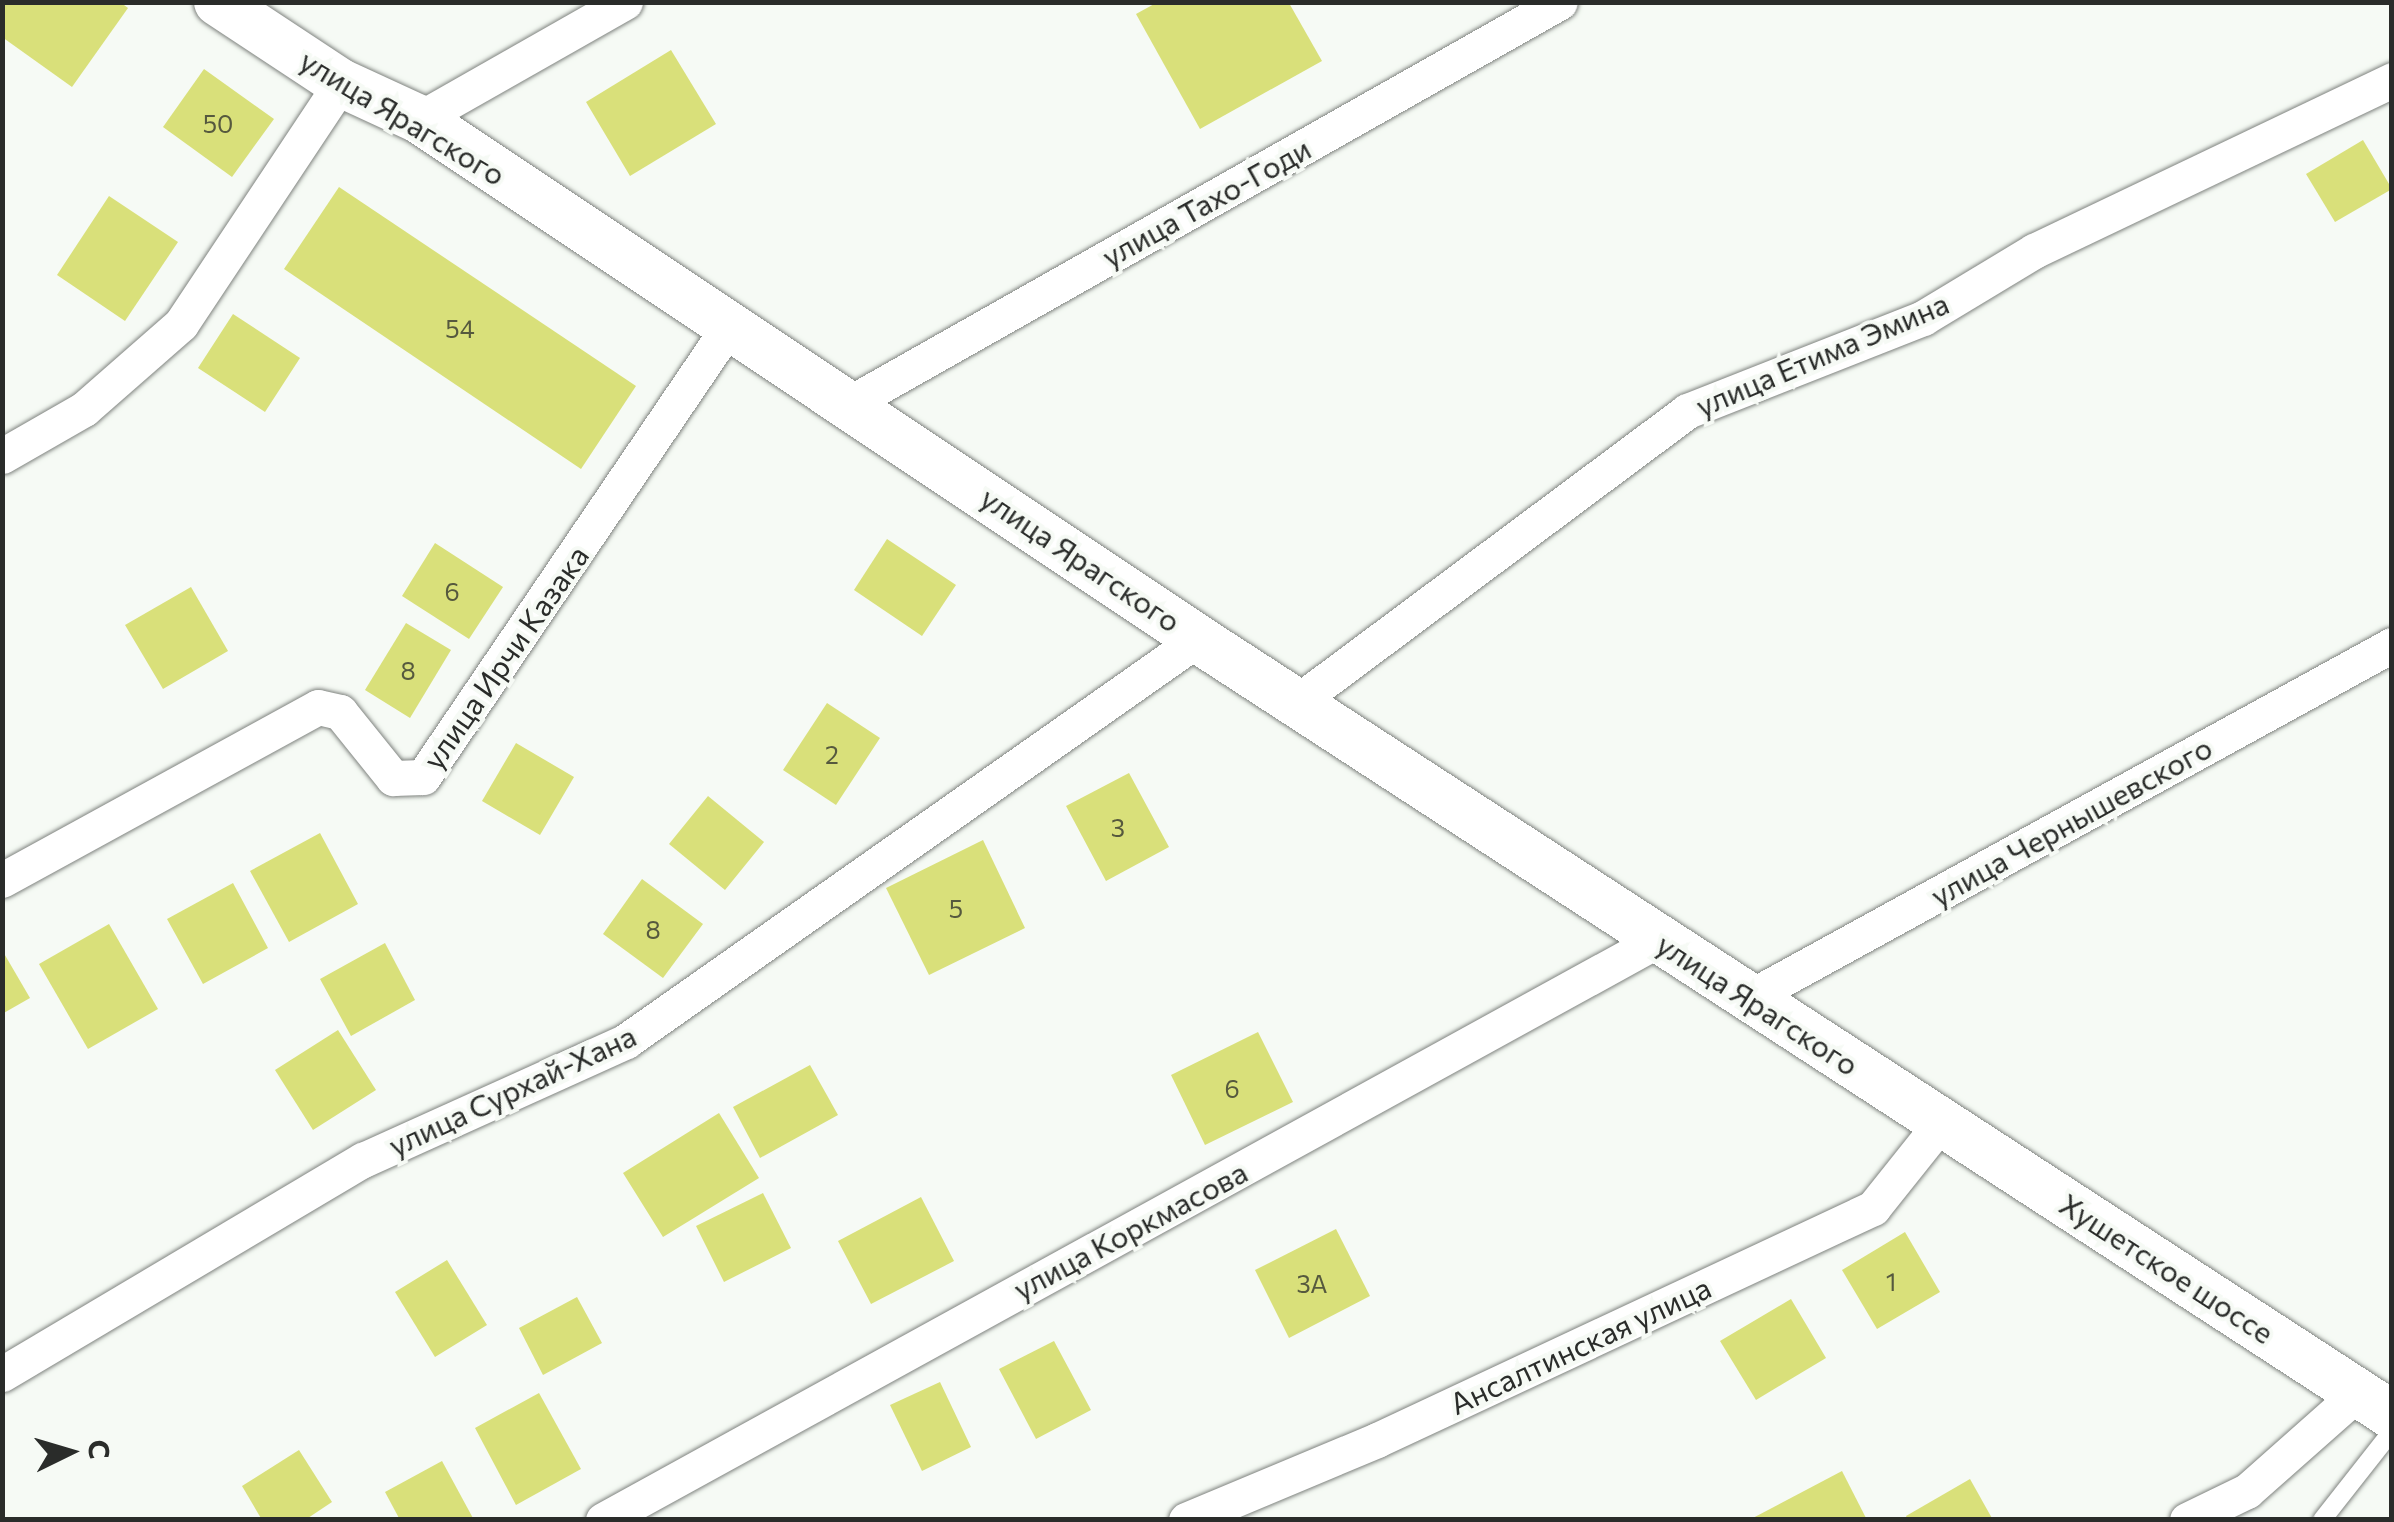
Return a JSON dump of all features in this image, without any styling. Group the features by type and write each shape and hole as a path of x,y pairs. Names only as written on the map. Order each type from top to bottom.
{"main road":[{"name":"улица Ярагского","path":"218,2 341,83 419,119 852,402 1198,639 1940,1124"},
{"name":"Хушетское шоссе","path":"1940,1124 2376,1403"}],"street":[{"path":"419,119 625,2"},
{"name":"улица Тахо-Годи","path":"852,402 1560,2"},
{"name":"улица Етима Эмина","path":"1297,702 1686,411 1923,318 2034,251 2392,80"},
{"path":"2,456 84,409 181,324 341,83"},
{"name":"улица Ирчи Казака","path":"2,880 318,707 350,721 392,778 422,777 730,325"},
{"name":"улица Сурхай-Хана","path":"2,1374 363,1160 626,1041 1198,639"},
{"name":"улица Чернышевского","path":"1750,997 2392,645"},
{"name":"улица Коркмасова","path":"603,1520 1658,940"},
{"name":"Ансалтинская улица","path":"1186,1520 1377,1440 1873,1208 1940,1124"},
{"path":"2188,1520 2248,1491 2376,1403"}],"lane":[{"path":"2322,1520 2392,1431"}],"building":[{"path":"2,2 120,2 128,8 72,87 2,37"},
{"path":"1156,3 1289,3 1322,61 1200,129 1136,14"},
{"path":"671,50 716,124 630,176 586,102"},
{"path":"204,69 274,119 232,177 163,127"},
{"path":"2363,140 2392,189 2335,222 2306,174"},
{"path":"339,187 636,386 581,469 284,269"},
{"path":"109,196 178,242 125,321 57,275"},
{"path":"233,314 300,358 265,412 198,368"},
{"path":"887,539 956,585 922,636 854,590"},
{"path":"435,543 503,587 469,639 402,596"},
{"path":"191,587 228,651 163,689 125,625"},
{"path":"406,623 451,650 410,718 365,690"},
{"path":"827,703 880,738 836,805 783,770"},
{"path":"516,743 574,777 540,835 482,801"},
{"path":"1129,773 1169,847 1106,881 1066,806"},
{"path":"708,796 764,842 725,890 669,844"},
{"path":"320,833 358,904 289,942 250,871"},
{"path":"983,840 1025,928 929,975 886,888"},
{"path":"642,879 703,924 663,978 603,934"},
{"path":"233,883 268,948 203,984 167,919"},
{"path":"109,924 158,1009 88,1049 39,964"},
{"path":"385,943 415,1000 351,1036 320,979"},
{"path":"2,950 30,998 2,1014"},
{"path":"338,1030 376,1090 313,1130 275,1070"},
{"path":"1258,1032 1293,1102 1205,1145 1171,1075"},
{"path":"810,1065 838,1115 760,1158 733,1107"},
{"path":"719,1113 759,1178 663,1237 623,1173"},
{"path":"763,1193 791,1248 724,1282 696,1226"},
{"path":"921,1197 954,1261 871,1304 838,1241"},
{"path":"1336,1229 1370,1296 1289,1338 1255,1270"},
{"path":"1905,1232 1940,1292 1877,1329 1842,1270"},
{"path":"447,1260 487,1325 435,1357 395,1292"},
{"path":"577,1297 602,1343 543,1375 519,1328"},
{"path":"1791,1299 1826,1358 1756,1400 1720,1341"},
{"path":"1054,1341 1091,1410 1036,1439 999,1369"},
{"path":"940,1382 971,1447 922,1471 890,1405"},
{"path":"539,1393 581,1469 516,1505 475,1428"},
{"path":"299,1450 332,1502 305,1520 262,1520 242,1486"},
{"path":"442,1461 474,1520 400,1520 385,1492"},
{"path":"1842,1471 1867,1520 1749,1520"},
{"path":"1970,1479 1993,1520 1908,1520 1906,1516"}]}
